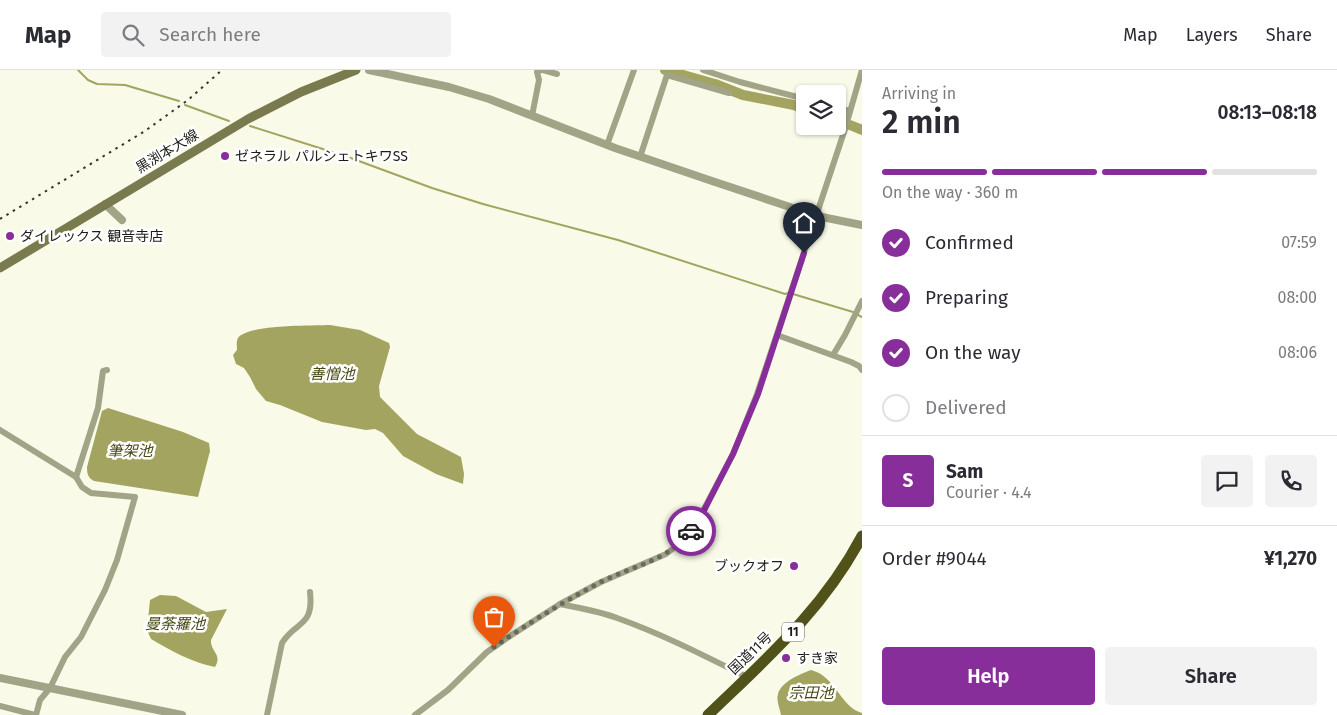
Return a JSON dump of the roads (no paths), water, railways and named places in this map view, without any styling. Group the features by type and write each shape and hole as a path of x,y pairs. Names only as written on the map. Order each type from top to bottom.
{"highway":[{"name":"国道11号","path":"708,715 791,635 817,605 842,570 862,536"}],"main road":[{"name":"黒渕本大線","path":"0,268 261,112 301,92 356,70"}],"street":[{"path":"369,70 449,87 489,100 640,157 817,216 862,225"},
{"path":"532,116 539,80 537,72 542,70 556,75"},
{"path":"607,145 634,70"},
{"path":"703,70 796,97"},
{"path":"415,715 448,690 487,652 560,604 601,582 666,554 696,526 733,454 758,394 817,216 862,70"},
{"path":"640,157 666,74 729,93"},
{"path":"846,110 850,111"},
{"path":"105,204 122,220"},
{"path":"833,355 862,301"},
{"path":"777,335 851,362 862,370"},
{"path":"76,477 98,408 103,371 107,370"},
{"path":"0,430 76,477 82,487 91,493 134,497 117,560 105,590 81,637 65,657 50,688 40,700 35,715 0,706"},
{"path":"267,715 282,643 307,617 311,604 310,592"},
{"path":"560,604 617,618 747,676"},
{"path":"0,678 182,715"}],"water":[{"name":"善憎池","path":"330,325 360,330 389,343 390,347 379,386 380,397 417,434 461,457 464,474 463,484 436,474 403,456 383,433 375,429 366,430 322,422 266,401 256,389 244,368 236,364 233,355 237,350 238,338 244,333 267,328"},
{"name":"筆架池","path":"108,408 183,432 209,443 210,451 198,497 90,479 87,467 102,411"},
{"name":"曼荼羅池","path":"160,595 176,596 206,612 227,609 211,640 218,659 215,667 174,652 151,639 147,630 150,600"},
{"name":"宗田池","path":"811,670 826,678 848,705 862,713 862,715 781,715 777,699 780,690 791,679"}],"waterway":[{"path":"78,70 88,80 97,84 125,85 179,101"},
{"path":"665,70 715,84 743,95 796,106"},
{"path":"185,105 229,121"},
{"path":"850,125 862,130"},
{"path":"250,126 348,157 432,188 483,204 618,240 785,294 788,293"},
{"path":"793,294 853,312"},
{"path":"858,315 862,317"}],"railway":[{"path":"0,219 145,131 188,100 222,70"}],"place":[{"name":"ゼネラル パルシェトキワSS","path":"225,156"},
{"name":"ダイレックス 観音寺店","path":"10,236"},
{"name":"ブックオフ","path":"794,566"},
{"name":"すき家","path":"786,658"}]}
